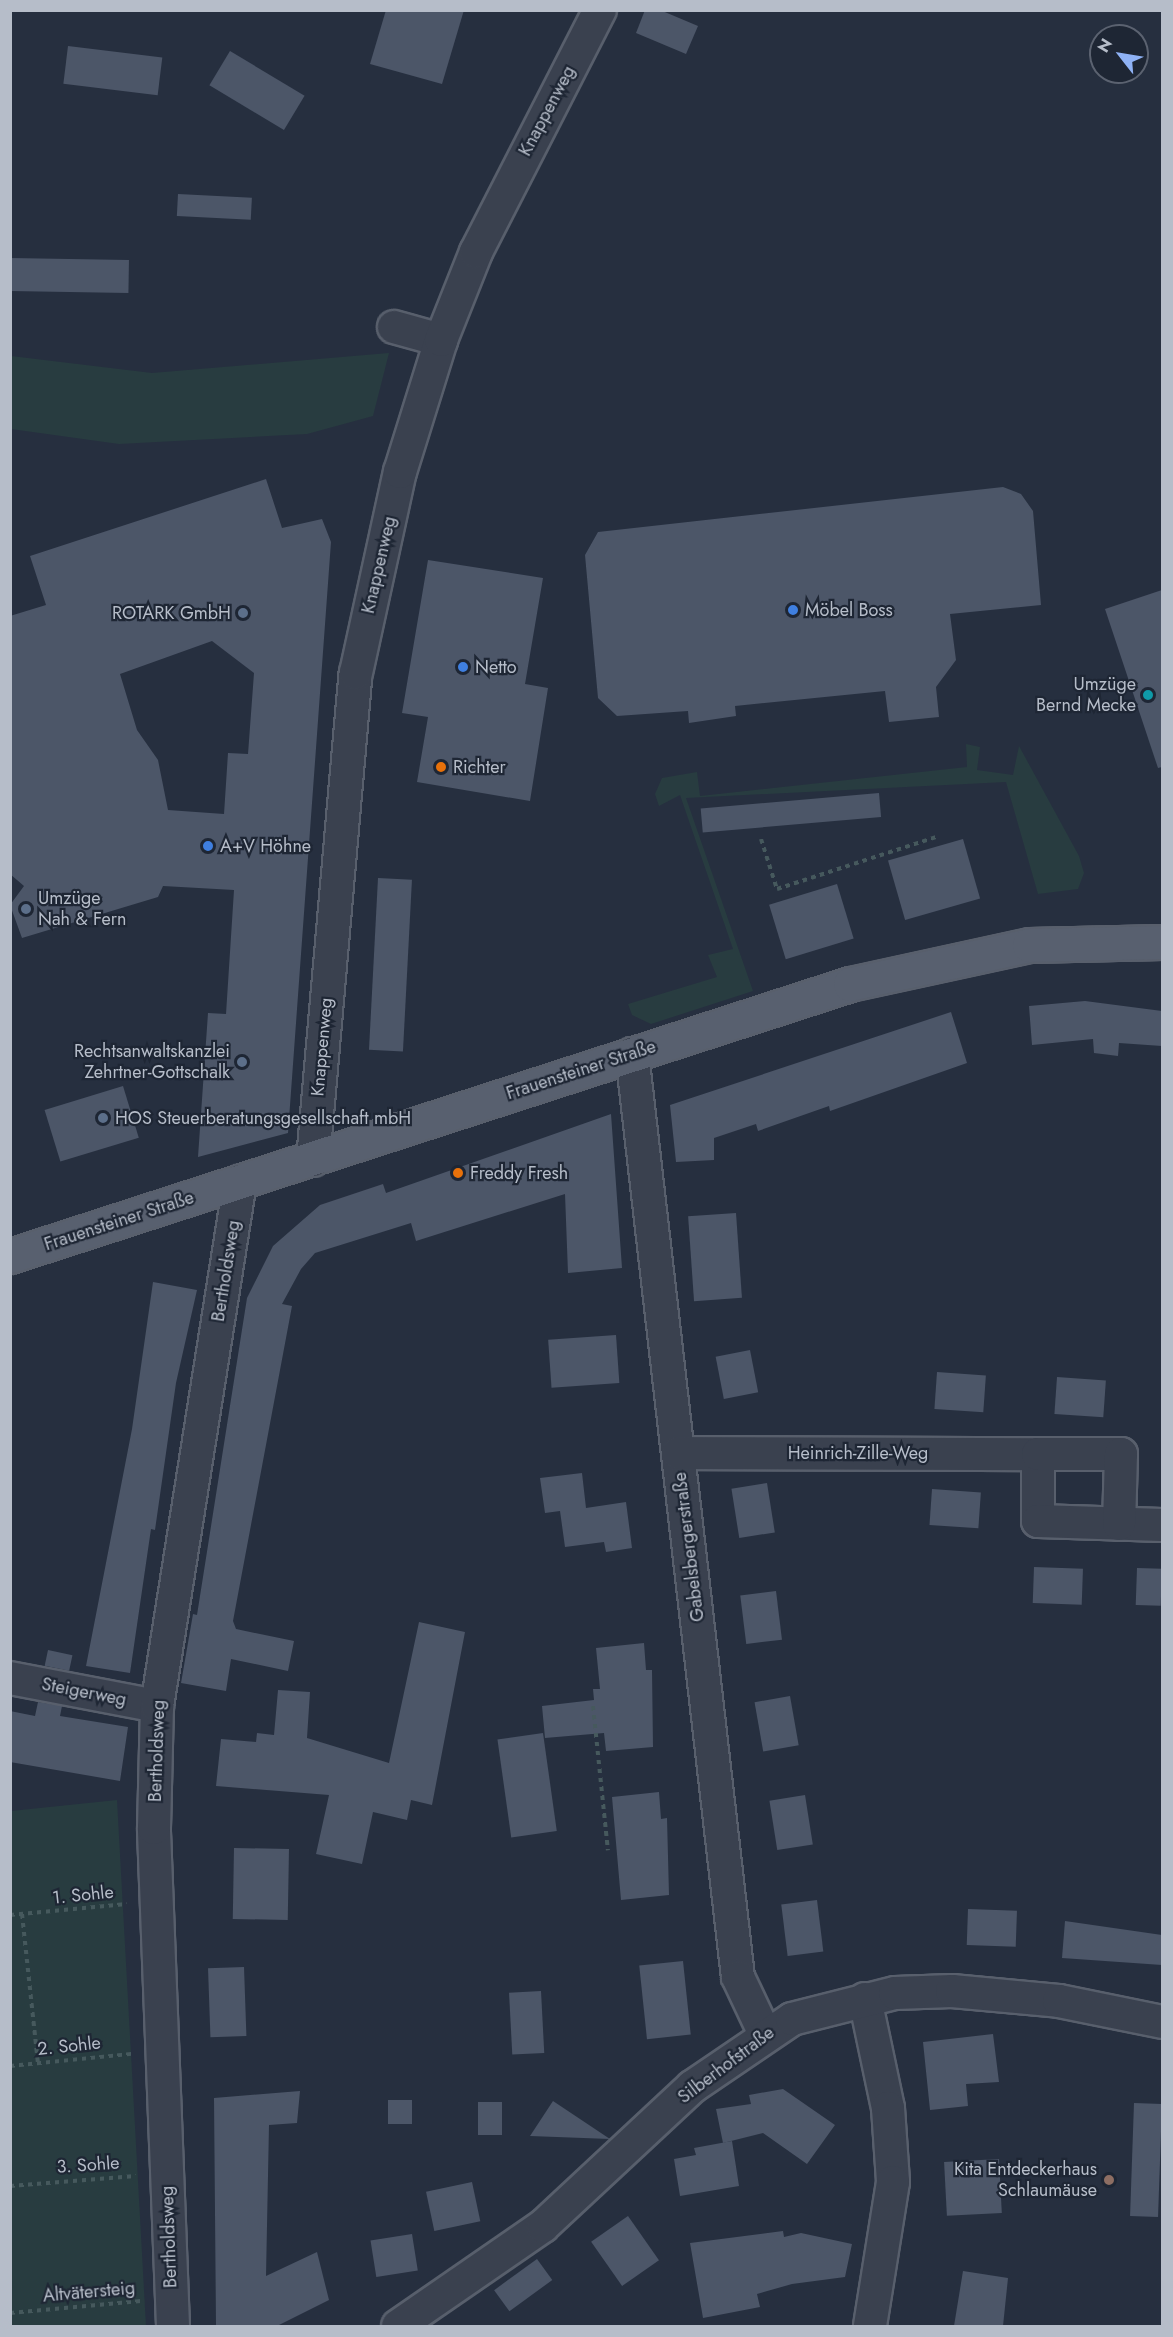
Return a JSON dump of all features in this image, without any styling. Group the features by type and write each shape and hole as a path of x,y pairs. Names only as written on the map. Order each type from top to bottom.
{"main road":[{"name":"Frauensteiner Straße","path":"10,1256 313,1160 850,984 978,953 1078,941 1162,942"}],"street":[{"name":"Knappenweg","path":"313,1160 356,673 400,472 441,340 476,252 600,10"},
{"path":"394,327 441,340"},
{"name":"Gabelsbergerstraße","path":"632,1054 738,1977 765,2034"},
{"name":"Bertholdsweg","path":"172,2314 157,1901 157,1706 240,1182"},
{"name":"Heinrich-Zille-Weg","path":"678,1453 1121,1454 1119,1524"},
{"path":"1038,1454 1038,1521 1162,1526"},
{"name":"Steigerweg","path":"10,1678 157,1706"},
{"name":"Silberhofstraße","path":"398,2326 436,2305 543,2226 692,2087 765,2034 792,2019 865,1999 952,1991 1059,2001 1162,2022"},
{"path":"865,1999 888,2108 893,2182 870,2326"}],"path":[{"path":"760,839 777,889 936,837"},
{"path":"593,1706 608,1850"},
{"name":"1. Sohle","path":"10,1916 157,1901"},
{"path":"22,1914 38,2063"},
{"name":"2. Sohle","path":"10,2066 131,2054"},
{"name":"3. Sohle","path":"10,2186 86,2176 167,2175"},
{"name":"Altvätersteig","path":"10,2313 172,2314"}],"green space":[{"path":"389,353 373,416 307,434 119,444 11,429 11,356 152,373"},
{"path":"966,744 980,747 977,770 1013,775 1019,746 1079,856 1084,873 1078,889 1038,894 1006,782 686,798 753,991 651,1024 632,1015 628,1004 717,977 708,955 733,949 680,795 659,806 655,794 662,778 697,772 700,796 967,767"},
{"path":"117,1800 146,2326 11,2326 11,1811"}],"building":[{"path":"386,10 464,10 442,84 370,64"},
{"path":"645,10 660,10 698,26 686,54 636,33"},
{"path":"68,46 162,58 158,95 63,84"},
{"path":"230,51 305,96 284,130 209,85"},
{"path":"178,194 252,198 251,220 177,216"},
{"path":"10,258 129,260 128,293 10,291"},
{"path":"266,479 282,528 322,519 331,542 288,1133 198,1157 208,1013 226,1014 234,890 163,886 158,897 22,938 10,905 24,886 10,874 10,616 46,605 30,556","holes":["212,641 254,673 248,754 228,753 224,814 168,810 158,760 137,730 120,674"]},
{"name":"Möbel Boss","path":"1003,487 1021,494 1033,511 1041,605 950,614 956,660 936,687 939,717 889,722 885,691 735,706 736,716 689,723 688,711 617,716 598,698 585,555 598,532"},
{"path":"428,560 543,578 525,684 548,688 530,801 417,782 428,717 402,713"},
{"name":"Umzüge Bernd Mecke","path":"1162,590 1162,767 1158,768 1105,609"},
{"path":"879,793 881,817 703,833 701,809"},
{"path":"963,839 980,899 905,920 888,860"},
{"path":"378,878 412,880 403,1052 369,1050"},
{"path":"837,884 854,939 786,959 769,905"},
{"path":"1085,1001 1162,1011 1162,1046 1119,1043 1118,1056 1094,1053 1093,1039 1032,1045 1029,1006"},
{"path":"951,1012 967,1063 830,1111 829,1106 758,1131 756,1124 714,1138 714,1160 676,1162 670,1105"},
{"path":"123,1086 139,1138 60,1162 45,1110"},
{"path":"611,1114 622,1268 568,1273 565,1194 416,1241 411,1223 315,1253 301,1269 282,1304 292,1306 233,1621 236,1629 294,1641 288,1671 231,1659 226,1691 181,1683 193,1614 197,1615 247,1298 273,1246 320,1205 383,1184 386,1193"},
{"path":"736,1213 742,1298 694,1301 688,1216"},
{"path":"153,1282 197,1290 176,1383 155,1530 151,1529 130,1673 86,1666 132,1429"},
{"path":"616,1335 619,1383 552,1388 548,1340"},
{"path":"750,1350 758,1392 724,1399 716,1357"},
{"path":"937,1372 986,1375 983,1412 934,1409"},
{"path":"1057,1377 1106,1380 1103,1417 1054,1414"},
{"path":"582,1473 586,1508 626,1502 632,1548 606,1552 604,1542 565,1547 560,1511 545,1513 540,1478"},
{"path":"767,1483 775,1532 739,1538 731,1489"},
{"path":"932,1489 981,1492 978,1528 929,1525"},
{"path":"1034,1567 1083,1569 1082,1605 1033,1603"},
{"path":"1137,1568 1162,1569 1161,1606 1136,1605"},
{"path":"776,1591 782,1640 746,1644 740,1595"},
{"path":"419,1622 465,1632 432,1805 411,1800 407,1820 373,1812 362,1864 316,1854 329,1795 216,1786 221,1739 256,1742 257,1733 274,1735 278,1690 310,1692 307,1738 389,1763"},
{"path":"644,1643 646,1670 652,1670 653,1747 606,1751 604,1733 545,1738 542,1706 594,1700 593,1689 600,1689 596,1648"},
{"path":"48,1650 72,1655 69,1671 45,1666"},
{"path":"790,1696 799,1745 763,1751 755,1702"},
{"path":"38,1702 62,1706 60,1716 128,1727 120,1781 10,1762 10,1711 35,1716"},
{"path":"543,1733 557,1831 511,1837 497,1739"},
{"path":"659,1792 661,1819 667,1818 669,1895 621,1900 612,1797"},
{"path":"805,1795 813,1844 777,1850 769,1801"},
{"path":"234,1848 289,1849 288,1920 233,1919"},
{"path":"817,1900 823,1952 788,1956 781,1904"},
{"path":"968,1909 1017,1911 1016,1947 967,1945"},
{"path":"1065,1921 1162,1935 1162,1965 1062,1958"},
{"path":"683,1961 691,2035 647,2039 639,1966"},
{"path":"244,1967 246,2036 210,2037 208,1968"},
{"path":"541,1991 544,2053 512,2055 509,1993"},
{"path":"993,2034 999,2082 966,2084 968,2106 930,2110 923,2042"},
{"path":"783,2089 835,2125 807,2164 763,2133 723,2143 716,2109 751,2104 749,2095"},
{"path":"300,2091 297,2123 269,2125 266,2276 317,2252 329,2300 277,2326 216,2326 214,2098"},
{"path":"388,2100 412,2100 412,2124 388,2124"},
{"path":"553,2101 610,2139 530,2136"},
{"path":"478,2102 502,2102 502,2135 478,2135"},
{"path":"1134,2103 1162,2104 1158,2217 1130,2216"},
{"path":"732,2141 739,2186 680,2196 674,2159 696,2155 694,2148"},
{"path":"999,2159 1002,2213 947,2216 944,2162"},
{"path":"472,2182 480,2221 434,2231 426,2192"},
{"path":"628,2216 659,2260 622,2286 591,2242"},
{"path":"783,2231 784,2237 801,2233 852,2244 845,2277 792,2284 757,2294 760,2307 703,2318 690,2243"},
{"path":"412,2234 418,2271 376,2277 371,2241"},
{"path":"537,2259 552,2280 509,2311 494,2290"},
{"path":"963,2271 1008,2278 1003,2326 954,2326"}],"place":[{"name":"Möbel Boss","path":"793,610"},
{"name":"ROTARK GmbH","path":"243,613"},
{"name":"Netto","path":"463,667"},
{"name":"Umzüge Bernd Mecke","path":"1148,695"},
{"name":"Richter","path":"441,767"},
{"name":"A+V Höhne","path":"208,846"},
{"name":"Umzüge Nah & Fern","path":"26,909"},
{"name":"Rechtsanwaltskanzlei Zehrtner-Gottschalk","path":"242,1062"},
{"name":"HOS Steuerberatungsgesellschaft mbH","path":"103,1118"},
{"name":"Freddy Fresh","path":"458,1173"},
{"name":"Kita Entdeckerhaus Schlaumäuse","path":"1109,2180"}]}
